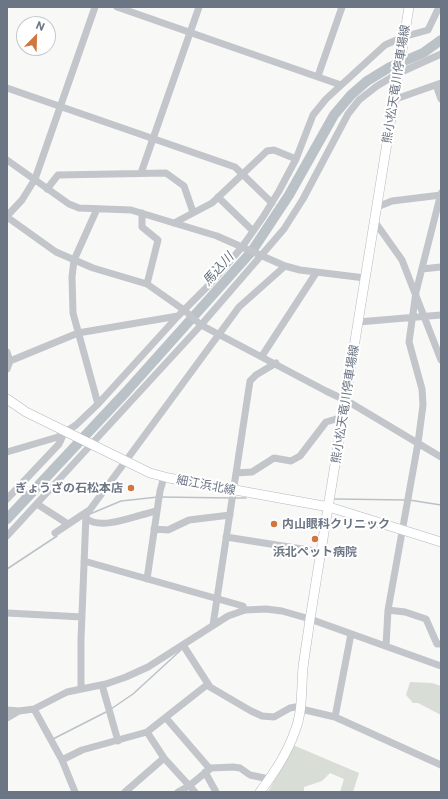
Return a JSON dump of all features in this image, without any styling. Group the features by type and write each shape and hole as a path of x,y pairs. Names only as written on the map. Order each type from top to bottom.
{"main road":[{"name":"熊小松天竜川停車場線","path":"260,792 288,750 296,730 301,707 303,667 310,619 375,222 397,72 409,7"},
{"path":"7,400 26,412 67,432"},
{"name":"細江浜北線","path":"67,432 125,461 164,477 233,495 329,507 441,542"}],"street":[{"path":"95,7 35,179 22,200 7,216 56,252 74,260 146,284 186,311 200,324 346,401 441,457"},
{"path":"117,7 341,85"},
{"path":"141,173 199,7"},
{"path":"318,76 342,7"},
{"path":"7,452 58,437 76,425 98,404 178,316 186,311 244,247 272,203 296,160 313,115 341,85 386,45 428,30 439,7"},
{"path":"7,536 200,324 284,229 303,199 350,111 359,100 397,72 441,54"},
{"path":"393,100 438,84 441,99"},
{"path":"7,88 235,167 272,203"},
{"path":"174,223 192,212 212,203 270,150 296,160"},
{"path":"7,160 68,204 79,208 118,209 142,213 217,236 285,266 316,273 365,278"},
{"path":"47,189 58,175 166,173 184,186 192,212"},
{"path":"377,207 392,201 441,194 416,292 408,342 422,389 423,405 418,443 388,610 386,646"},
{"path":"218,197 253,231"},
{"path":"97,209 74,260 72,299 78,334 98,404"},
{"path":"142,213 142,227 158,240 146,284"},
{"path":"375,222 402,260 416,292 441,360"},
{"path":"55,533 68,524 87,515 239,307 285,266"},
{"path":"422,269 441,267"},
{"path":"262,356 316,273"},
{"path":"358,322 441,315"},
{"path":"10,361 78,334 178,316"},
{"path":"7,352 10,361 7,369"},
{"path":"213,625 250,381 256,375 276,363"},
{"path":"236,473 252,472 274,458 291,461 300,456 326,422 343,417"},
{"path":"7,499 60,444 67,432"},
{"path":"147,579 159,496 164,477"},
{"path":"37,504 68,524"},
{"path":"87,515 96,523 123,521 157,511"},
{"path":"81,688 82,617 87,515"},
{"path":"154,529 168,530 189,520 230,515"},
{"path":"226,537 321,552"},
{"path":"84,561 243,606 245,610"},
{"path":"7,710 19,711 34,709 67,692 102,685 138,672 213,625 245,610 266,609 282,611 310,619 441,666"},
{"path":"388,610 405,612 426,619 437,644 441,644"},
{"path":"7,613 82,617"},
{"path":"335,717 351,634"},
{"path":"183,645 208,684 223,696 262,716 274,717 290,708 301,707 335,717 441,765"},
{"path":"62,760 82,750 147,732 208,684"},
{"path":"102,685 118,741"},
{"path":"34,709 62,760 75,792"},
{"path":"7,718 19,711"},
{"path":"166,718 208,770 216,792"},
{"path":"147,732 164,758 195,792"},
{"path":"125,792 164,758"},
{"path":"178,792 189,786 208,770 234,767 240,768 250,775 269,779"}],"shaded area":[{"path":"410,682 432,683 441,686 441,715 418,703 413,703 406,695"},
{"path":"293,745 359,773 353,792 340,792 344,779 330,773 322,781 304,787 304,792 268,792"}],"waterway":[{"name":"馬込川","path":"7,519 126,392 252,251 289,195 334,115 351,95 367,81 390,67 423,53 441,40"},
{"path":"90,514 121,501 158,497"},
{"path":"161,497 230,498"},
{"path":"235,498 246,498"},
{"path":"335,499 406,500"},
{"path":"409,500 441,505"},
{"path":"7,569 57,536"},
{"path":"111,709 133,694 181,650"},
{"path":"53,739 106,712"}],"place":[{"name":"ぎょうざの石松本店","path":"131,488"},
{"name":"内山眼科クリニック","path":"274,524"},
{"name":"浜北ペット病院","path":"315,539"}]}
